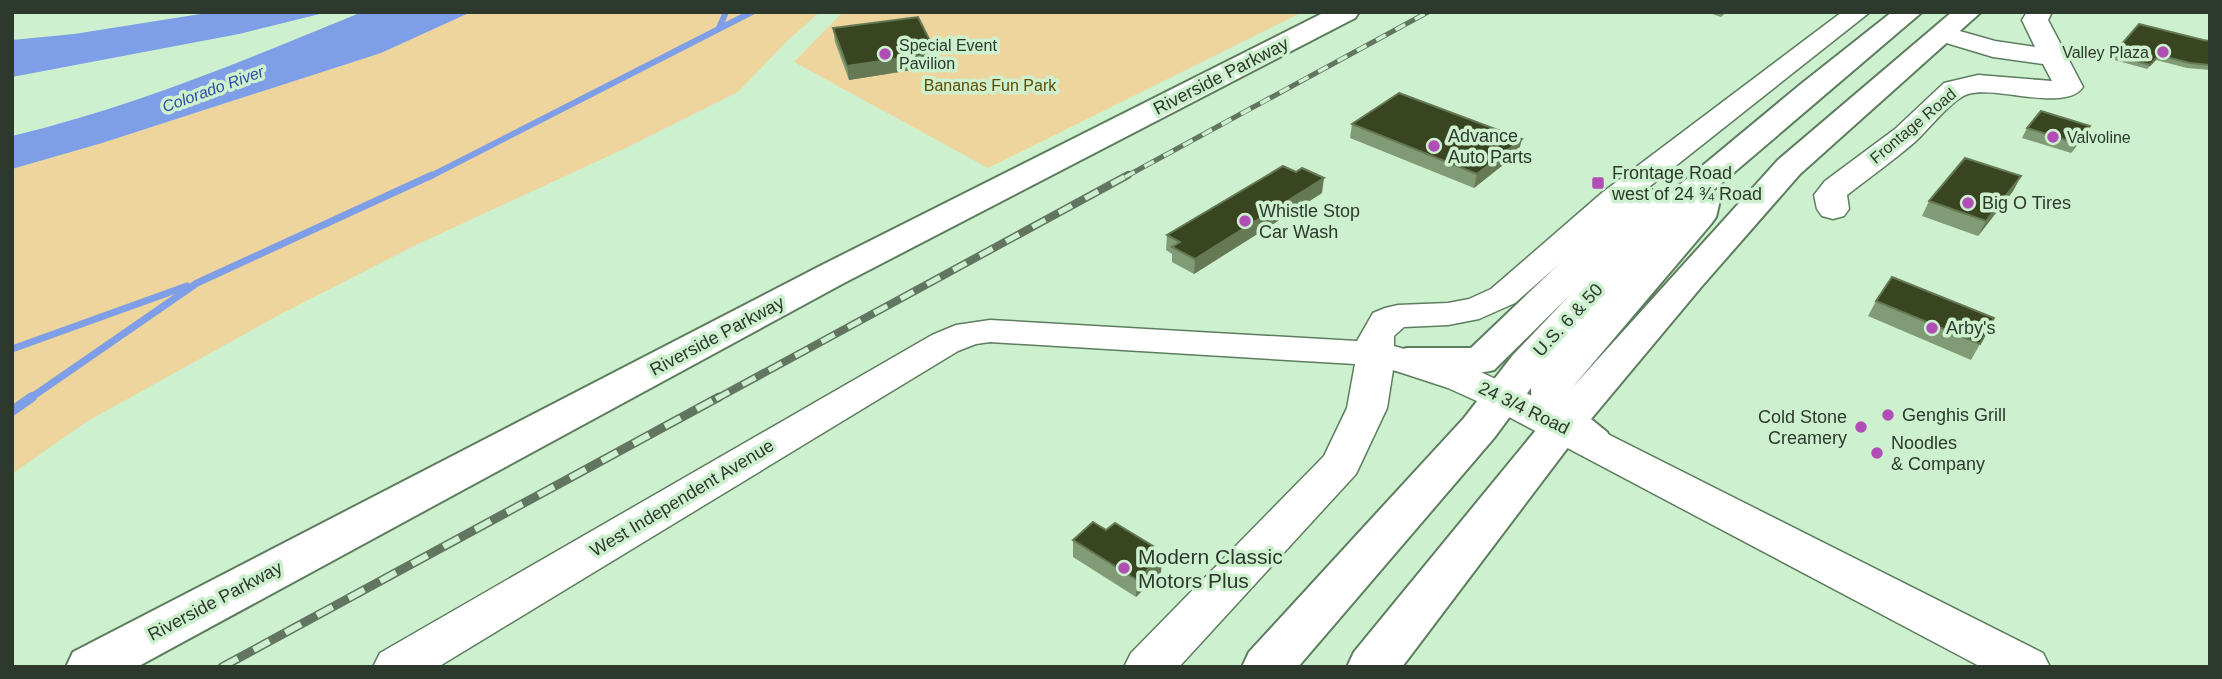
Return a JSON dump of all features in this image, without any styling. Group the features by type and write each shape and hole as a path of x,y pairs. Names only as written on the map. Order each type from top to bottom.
{"main road":[{"name":"Riverside Parkway","path":"91,667 831,275 1346,12"},
{"name":"U.S. 6 & 50","path":"1267,667 1504,398 1536,354 1671,209 1909,12"},
{"path":"1372,667 1573,430 1689,278 1798,158 1939,23 1968,12"},
{"path":"1391,357 1480,361 1640,205 1709,177"},
{"path":"1573,430 1553,412 1551,385 1699,217 1709,177"}],"street":[{"path":"1148,667 1341,464 1367,408 1373,378 1391,357 1376,336 1386,321 1398,316 1448,314 1479,308 1503,296 1614,199 1858,12"},
{"name":"Frontage Road","path":"1833,209 1830,195 1836,188 1905,135 1954,89 1978,83 2066,89 2069,87 2035,20 2040,12"},
{"path":"1939,23 2004,51 2053,57"},
{"name":"24 3/4 Road","path":"969,333 1012,331 1391,357 1462,379 1573,430 2026,667"},
{"name":"West Independent Avenue","path":"397,667 945,343 969,333"}],"green space":[{"path":"471,12 820,12 787,41 738,92 626,148 416,245 279,315 86,422 12,474 12,169 102,143 381,53"},
{"name":"Bananas Fun Park","path":"843,12 1303,12 988,168 794,62"}],"water":[{"path":"213,12 328,12 239,34 12,77 12,40 74,34"},
{"name":"Colorado River","path":"362,12 471,12 381,53 102,143 12,169 12,136 146,96"}],"building":[{"name":"Special Event Pavilion","path":"918,17 936,53 847,66 833,28"},
{"name":"Valley Plaza","path":"2139,24 2210,41 2210,65 2159,55 2150,65 2113,54"},
{"name":"Advance Auto Parts","path":"1399,93 1522,139 1477,174 1352,124"},
{"path":"2041,111 2090,126 2076,143 2027,128"},
{"name":"Big O Tires","path":"1965,158 2021,176 1986,221 1929,201"},
{"path":"1283,166 1296,172 1302,168 1324,178 1195,259 1172,247 1180,242 1167,235"},
{"path":"1892,277 1994,318 1980,344 1876,301"},
{"path":"1093,522 1106,530 1115,523 1153,546 1150,548 1162,556 1137,580 1073,540"}],"waterway":[{"path":"719,28 726,12"},
{"path":"429,177 752,12"},
{"path":"29,399 197,283 432,175"},
{"path":"12,349 187,286"},
{"path":"12,411 32,397"}],"railway":[{"path":"1125,177 1428,12"},
{"path":"716,399 1128,175"},
{"path":"222,667 719,397"}],"place":[{"name":"Valley Plaza","path":"2163,52"},
{"name":"Special Event Pavilion","path":"885,54"},
{"name":"Valvoline","path":"2053,137"},
{"name":"Advance Auto Parts","path":"1434,146"},
{"name":"Frontage Road west of 24 ¾ Road","path":"1598,183"},
{"name":"Big O Tires","path":"1968,203"},
{"name":"Whistle Stop Car Wash","path":"1245,221"},
{"name":"Arby's","path":"1932,328"},
{"name":"Genghis Grill","path":"1888,415"},
{"name":"Cold Stone Creamery","path":"1861,427"},
{"name":"Noodles & Company","path":"1877,453"},
{"name":"Modern Classic Motors Plus","path":"1124,568"}]}
